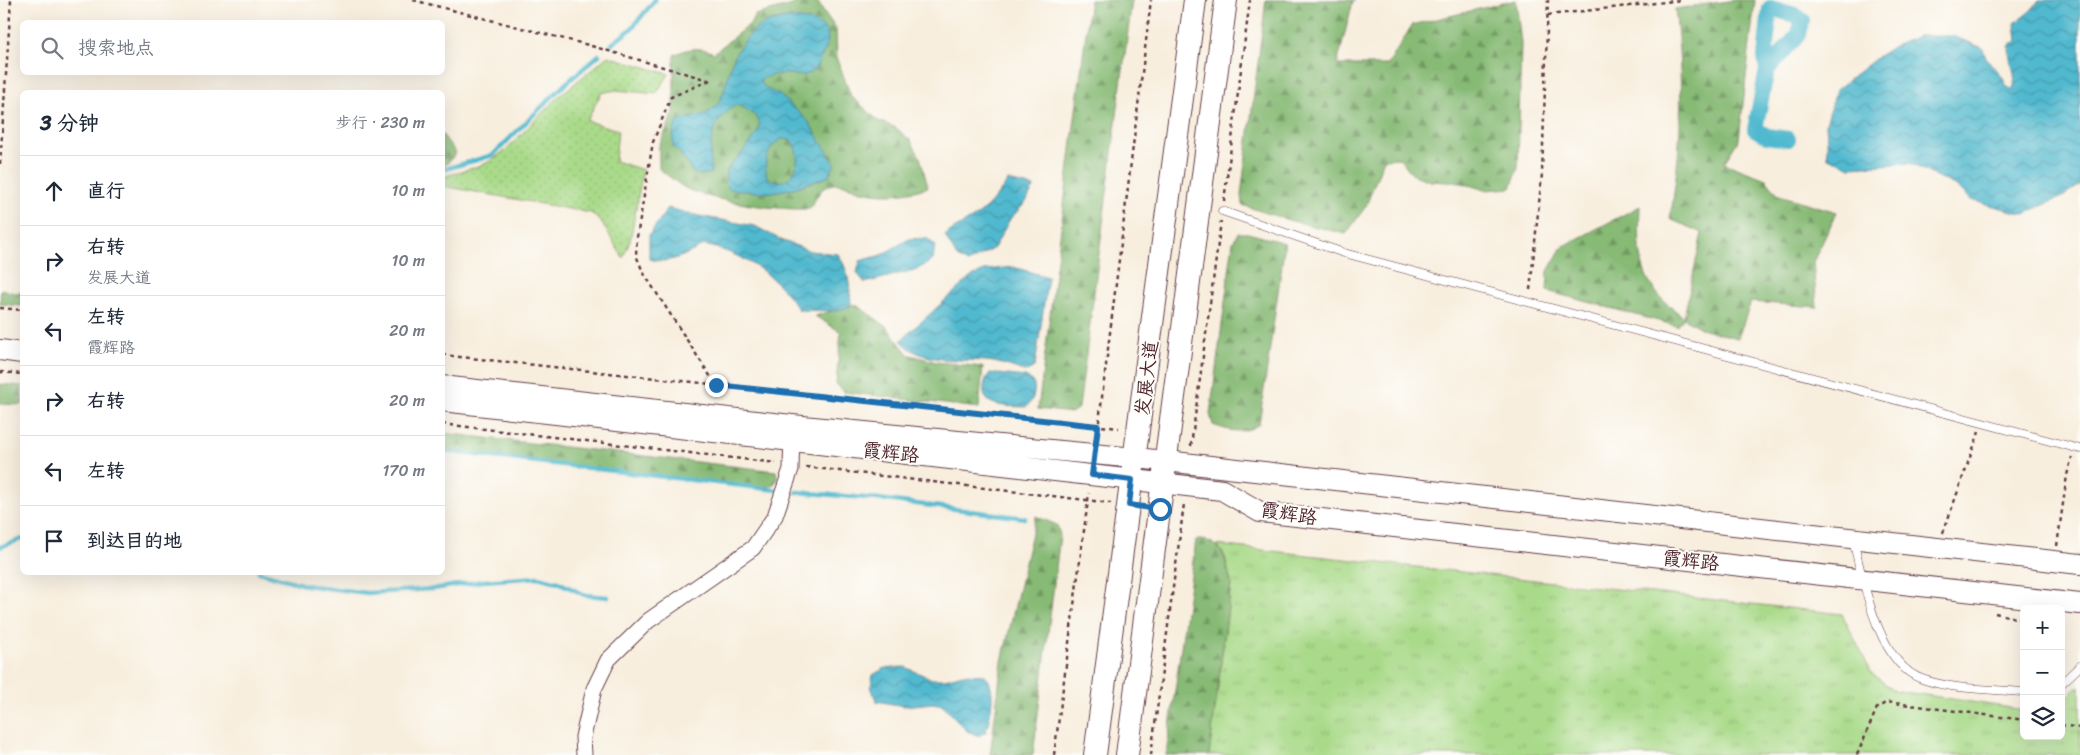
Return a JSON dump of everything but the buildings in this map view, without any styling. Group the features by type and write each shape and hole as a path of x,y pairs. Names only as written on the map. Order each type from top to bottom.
{"main road":[{"name":"发展大道","path":"1095,755 1195,0"},
{"name":"发展大道","path":"1127,755 1226,0"}],"street":[{"path":"0,337 20,339"},
{"path":"0,350 20,353"},
{"name":"霞辉路","path":"445,386 1092,475 1134,469 1164,472 1189,464 2080,564"},
{"name":"霞辉路","path":"445,401 792,433 1095,454 1134,469"},
{"path":"584,755 583,737 594,689 608,660 648,621 753,548 774,516 791,465 792,433"},
{"name":"霞辉路","path":"1164,472 1186,486 1222,490 1260,512 2080,604"}],"lane":[{"path":"1222,211 1344,253 2077,449"},
{"path":"1852,538 1863,580 1882,636 1893,656 1908,673 1921,679 1942,684 2020,692"},
{"path":"2065,680 2080,666"}],"path":[{"path":"0,164 11,0"},
{"path":"413,0 588,45 710,80 671,97 668,103 653,142 637,238 636,256 643,272 716,385"},
{"path":"1095,454 1151,0"},
{"path":"1189,464 1250,0"},
{"path":"1528,301 1542,174 1548,0"},
{"path":"1548,15 1683,0"},
{"path":"0,308 20,310"},
{"path":"445,356 1139,430"},
{"path":"0,372 20,374"},
{"path":"445,424 1129,505"},
{"path":"1170,433 1193,436"},
{"path":"2055,561 2067,475 2077,449"},
{"path":"1054,755 1092,475"},
{"path":"1151,755 1186,486"},
{"path":"1160,509 1183,512"},
{"path":"1857,755 1877,708 1887,702 2020,719"},
{"path":"2065,726 2080,728"}],"green space":[{"path":"801,0 816,0 836,29 837,59 851,96 879,121 896,128 911,141 920,157 928,187 905,193 883,194 863,191 842,184 833,184 822,190 810,209 781,208 734,202 691,191 659,169 659,146 674,112 674,55 694,49 704,49 714,53 751,23 755,15 792,5"},
{"path":"1090,0 1132,0 1079,408 1071,413 1038,409"},
{"path":"1266,0 1355,0 1353,1 1337,65 1388,65 1412,25 1516,0 1521,43 1518,168 1511,188 1485,190 1462,183 1430,181 1412,174 1400,158 1384,159 1366,206 1346,234 1288,220 1242,205 1241,195"},
{"path":"1735,0 1755,0 1739,139 1724,163 1766,179 1779,195 1837,212 1813,262 1817,307 1751,302 1738,338 1704,330 1684,318 1677,326 1547,291 1548,271 1562,247 1640,206 1641,256 1649,282 1657,294 1684,317 1702,233 1670,219 1677,167 1681,88 1675,9"},
{"path":"608,56 669,74 656,94 616,90 601,93 587,121 618,130 615,161 643,170 630,241 623,258 602,223 591,213 445,186 445,176 485,164 506,150 557,98"},
{"path":"445,138 456,153 445,166"},
{"path":"1238,233 1248,233 1285,243 1259,424 1242,431 1213,425 1210,414 1233,242"},
{"path":"1,289 14,293 20,292 20,306 0,304"},
{"path":"855,304 886,326 908,354 936,362 983,367 979,408 844,392 836,384 841,332 815,316"},
{"path":"0,384 20,386 20,405 0,404"},
{"path":"445,433 776,471 778,479 773,485 761,489 445,451"},
{"path":"1036,516 1057,525 1060,535 1033,755 990,755 1002,661"},
{"path":"1196,540 1213,543 1218,547 1225,560 1231,584 1209,755 1166,755"},
{"path":"1217,545 1842,614 1872,674 1893,690 2020,709 2020,740 2065,740 2065,699 2080,686 2080,755 1209,755 1231,584 1225,556"}],"water":[{"path":"2040,0 2080,0 2080,185 2064,196 2024,214 1971,200 1958,187 1909,163 1851,167 1828,158 1826,124 1836,90 1880,55 1894,46 1919,36 1953,36 1983,48 1987,59 2001,75 2006,86 2013,90 2014,73 2009,46 2017,41 2015,23 2034,8"},
{"path":"787,18 806,20 821,26 826,31 828,37 827,46 816,67 807,74 800,76 779,74 759,80 767,89 780,95 808,121 835,164 828,177 790,189 766,193 729,189 726,180 727,171 756,135 759,127 758,120 753,114 736,105 721,119 713,134 711,143 711,173 694,174 679,152 673,147 675,126 680,121 707,113 714,108 722,96 731,65 738,50 754,30 770,21","holes":["782,139 791,140 797,156 797,165 794,172 790,178 783,181 776,181 767,177 766,160 770,150"]},
{"path":"1008,181 1034,187 1026,202 1010,219 994,248 968,263 957,257 945,236 953,229 975,217 995,199"},
{"path":"668,208 699,216 755,226 781,240 810,251 838,254 847,272 851,306 835,311 799,310 770,276 746,260 704,245 670,260 656,261 649,259 649,235"},
{"path":"927,238 935,245 933,260 918,269 865,283 857,273 860,261 881,255 909,239"},
{"path":"1013,267 1048,277 1035,366 1027,372 991,362 929,357 909,348 901,340 971,277 986,270"},
{"path":"990,373 1025,377 1033,381 1034,395 1029,404 1026,407 1006,406 987,400 984,395 984,386"},
{"path":"905,667 932,679 945,679 963,674 985,675 989,681 992,695 986,732 979,736 967,731 943,705 933,703 904,706 876,701 871,686 873,675 885,668"}],"waterway":[{"path":"612,44 631,29 655,0"},
{"path":"1767,70 1799,34 1802,20 1795,15 1770,8 1765,57 1767,70 1755,129 1767,136 1788,139"},
{"path":"445,169 493,155 564,85 599,55"},
{"path":"445,451 777,490"},
{"path":"797,492 878,499 1025,518"},
{"path":"0,547 20,540"},
{"path":"270,575 305,585 367,593 433,589 483,581 538,577 558,582 585,595 608,597"}],"route":[{"path":"716,385 1098,426 1092,475 1132,480 1129,505 1160,509"}]}
